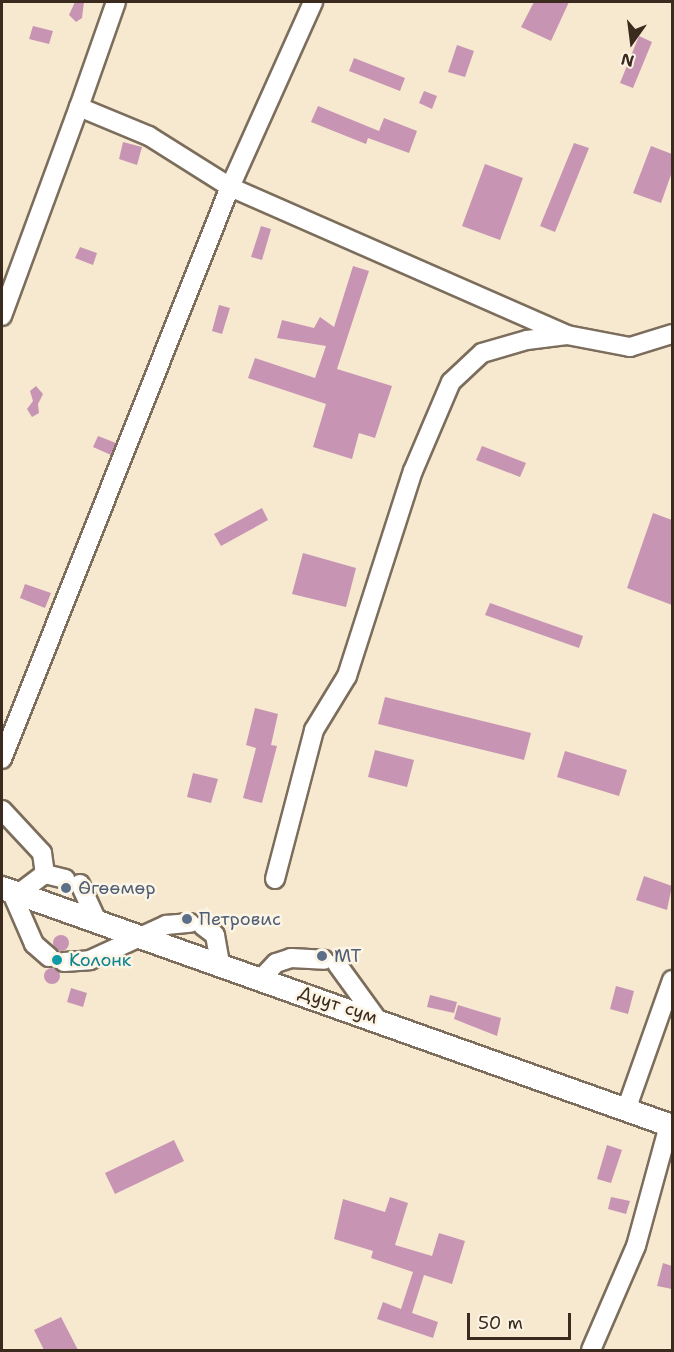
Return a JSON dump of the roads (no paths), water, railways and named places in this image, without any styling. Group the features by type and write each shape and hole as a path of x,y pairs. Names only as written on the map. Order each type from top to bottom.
{"main road":[{"name":"Дуут сум","path":"10,891 377,1019 671,1126"}],"street":[{"path":"2,316 116,2"},
{"path":"2,759 230,187 313,2"},
{"path":"79,107 149,136 230,187 567,335 630,346 672,334"},
{"path":"275,879 314,729 347,676 413,471 451,382 482,353 527,340 567,335"},
{"path":"2,810 42,853 45,874"},
{"path":"97,921 73,881 45,874 10,891 33,944 57,960 90,960 166,925 197,925 215,935 220,964"},
{"path":"261,979 276,963 291,958 331,962 377,1019"},
{"path":"626,1110 672,980"},
{"path":"591,1350 636,1246 671,1126"}],"place":[{"name":"Өгөөмөр","path":"66,888"},
{"name":"Петровиc","path":"187,919"},
{"name":"MT","path":"322,956"},
{"name":"Колонк","path":"57,960"}]}
